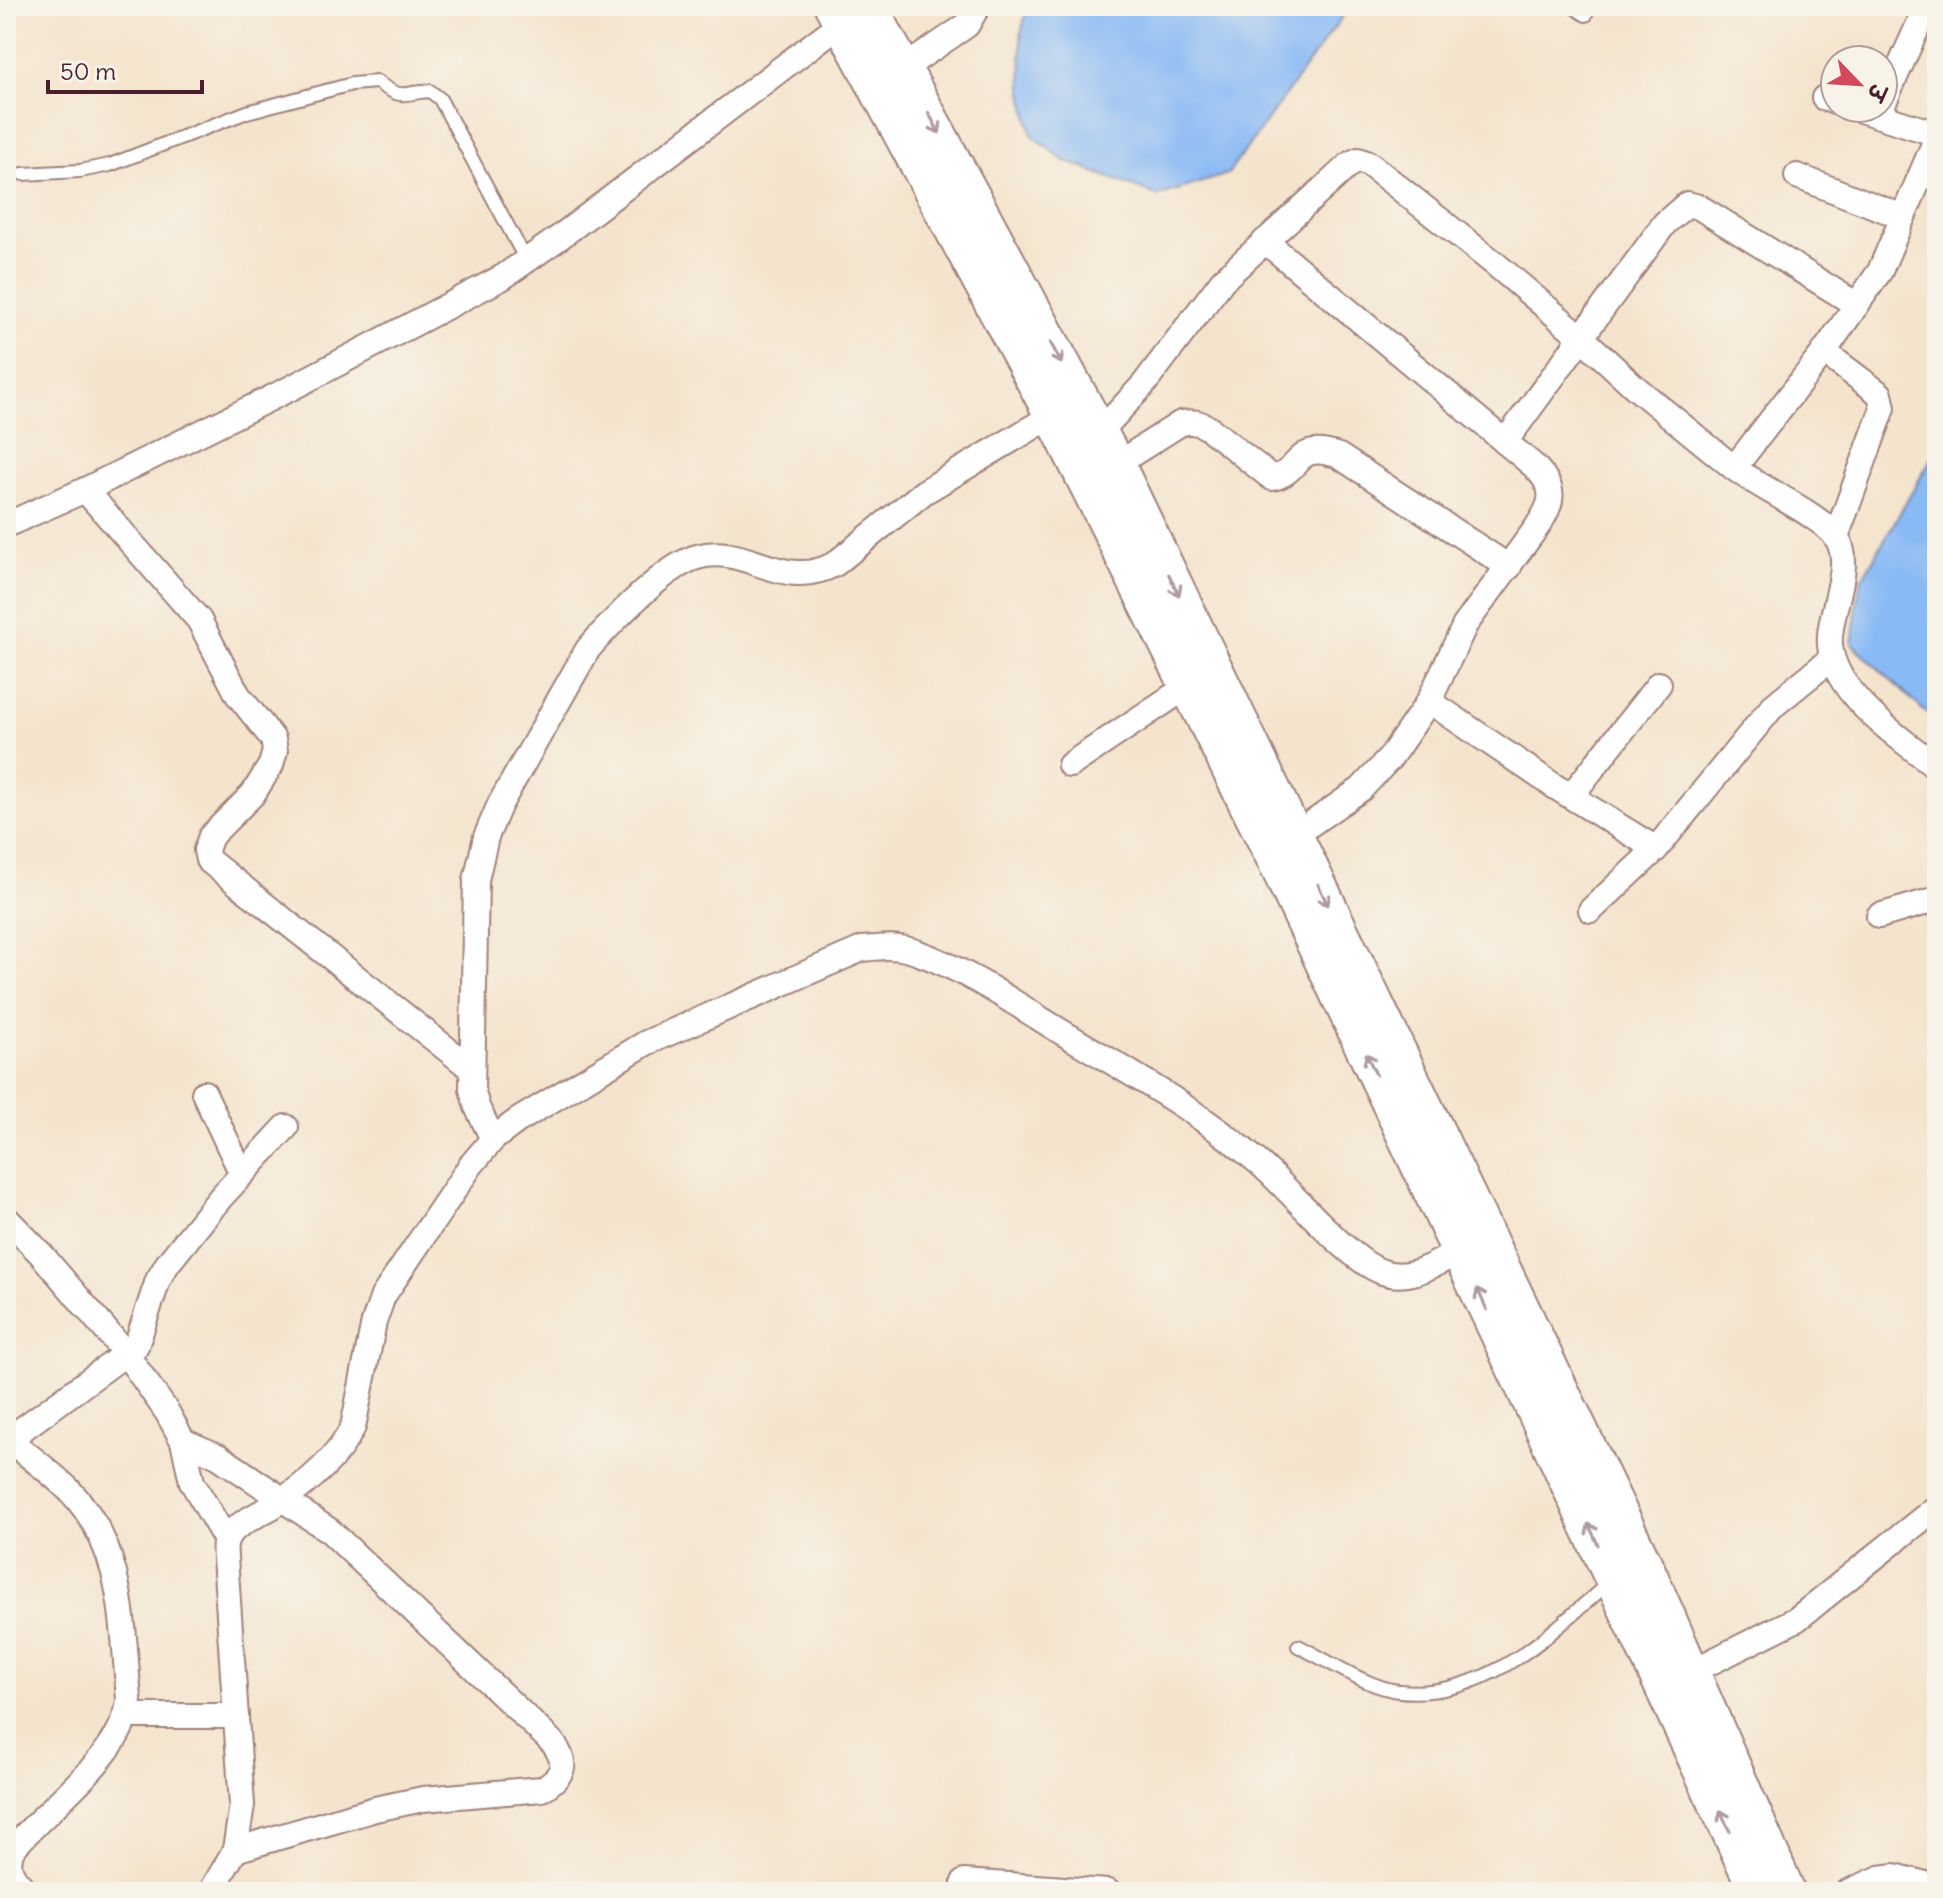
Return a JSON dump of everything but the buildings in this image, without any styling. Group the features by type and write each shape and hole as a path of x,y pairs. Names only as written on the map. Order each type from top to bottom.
{"main road":[{"path":"852,10 904,68 1101,474 1295,835 1570,1448 1614,1579 1677,1679 1787,1892"},
{"path":"852,10 1067,407 1099,433 1101,474 1188,686 1273,855 1460,1251 1570,1448 1647,1571 1677,1679 1758,1892"}],"street":[{"path":"904,68 967,25 978,6"},
{"path":"1899,69 1927,6"},
{"path":"6,525 85,490 293,387 503,277 527,262 852,10"},
{"path":"1734,468 1824,352 1880,271 1937,135 1899,117"},
{"path":"1099,433 1144,384 1223,280 1349,165 1358,160 1369,164 1494,263 1636,388 1750,481 1820,523 1836,537 1842,552 1842,574 1829,644 1837,671 1862,705 1937,767"},
{"path":"1797,176 1903,217"},
{"path":"1505,442 1665,223 1687,204 1699,207 1857,305"},
{"path":"1265,241 1543,475 1551,496 1548,510 1465,625 1429,701 1375,777 1295,835"},
{"path":"1824,352 1880,394 1883,400 1883,408 1836,537"},
{"path":"493,1139 472,1089 476,880 486,837 500,804 575,669 608,627 662,577 696,557 733,557 794,574 821,572 924,492 1067,407"},
{"path":"1101,474 1181,423 1200,422 1272,478 1280,476 1313,450 1339,456 1509,567"},
{"path":"85,490 199,620 238,695 273,739 275,751 271,765 253,794 211,836 206,850 208,860 472,1069"},
{"path":"1591,910 1656,849 1773,706 1832,658"},
{"path":"1571,796 1659,684"},
{"path":"1070,765 1188,686"},
{"path":"1429,701 1656,849"},
{"path":"1879,916 1937,899"},
{"path":"211,1892 235,1850 242,1805 226,1540 232,1532 284,1499 346,1442 353,1427 374,1322 383,1296 471,1165 493,1139 517,1121 646,1043 862,949 892,946 917,952 982,984 1210,1122 1285,1185 1360,1259 1381,1272 1398,1275 1416,1273 1460,1251"},
{"path":"204,1093 242,1174"},
{"path":"28,1892 9,1870 7,1861 12,1850 102,1757 128,1716 121,1595 110,1552 99,1529 72,1493 18,1447 15,1440 22,1427 127,1355 140,1338 158,1280 168,1263 242,1174 286,1127"},
{"path":"6,1218 41,1254 127,1355 178,1428 192,1482 226,1540"},
{"path":"183,1441 218,1456 284,1499 352,1550 563,1756 563,1770 542,1789 423,1799 375,1809 235,1850"},
{"path":"1677,1679 1797,1619 1937,1507"},
{"path":"128,1716 236,1716"},
{"path":"1848,1892 1880,1878 1895,1876 1937,1887"},
{"path":"964,1882 1108,1892"}],"lane":[{"path":"1572,6 1586,15"},
{"path":"23,174 80,171 110,165 247,112 352,84 377,82 393,94 403,95 430,91 440,99 527,262"},
{"path":"1298,1646 1371,1682 1398,1691 1431,1690 1475,1681 1522,1656 1614,1579"}],"water":[{"path":"1028,6 1350,6 1228,174 1158,196 1063,160 1032,135 1022,88 1021,33"},
{"path":"1937,449 1937,718 1923,710 1852,644 1860,582"}]}
